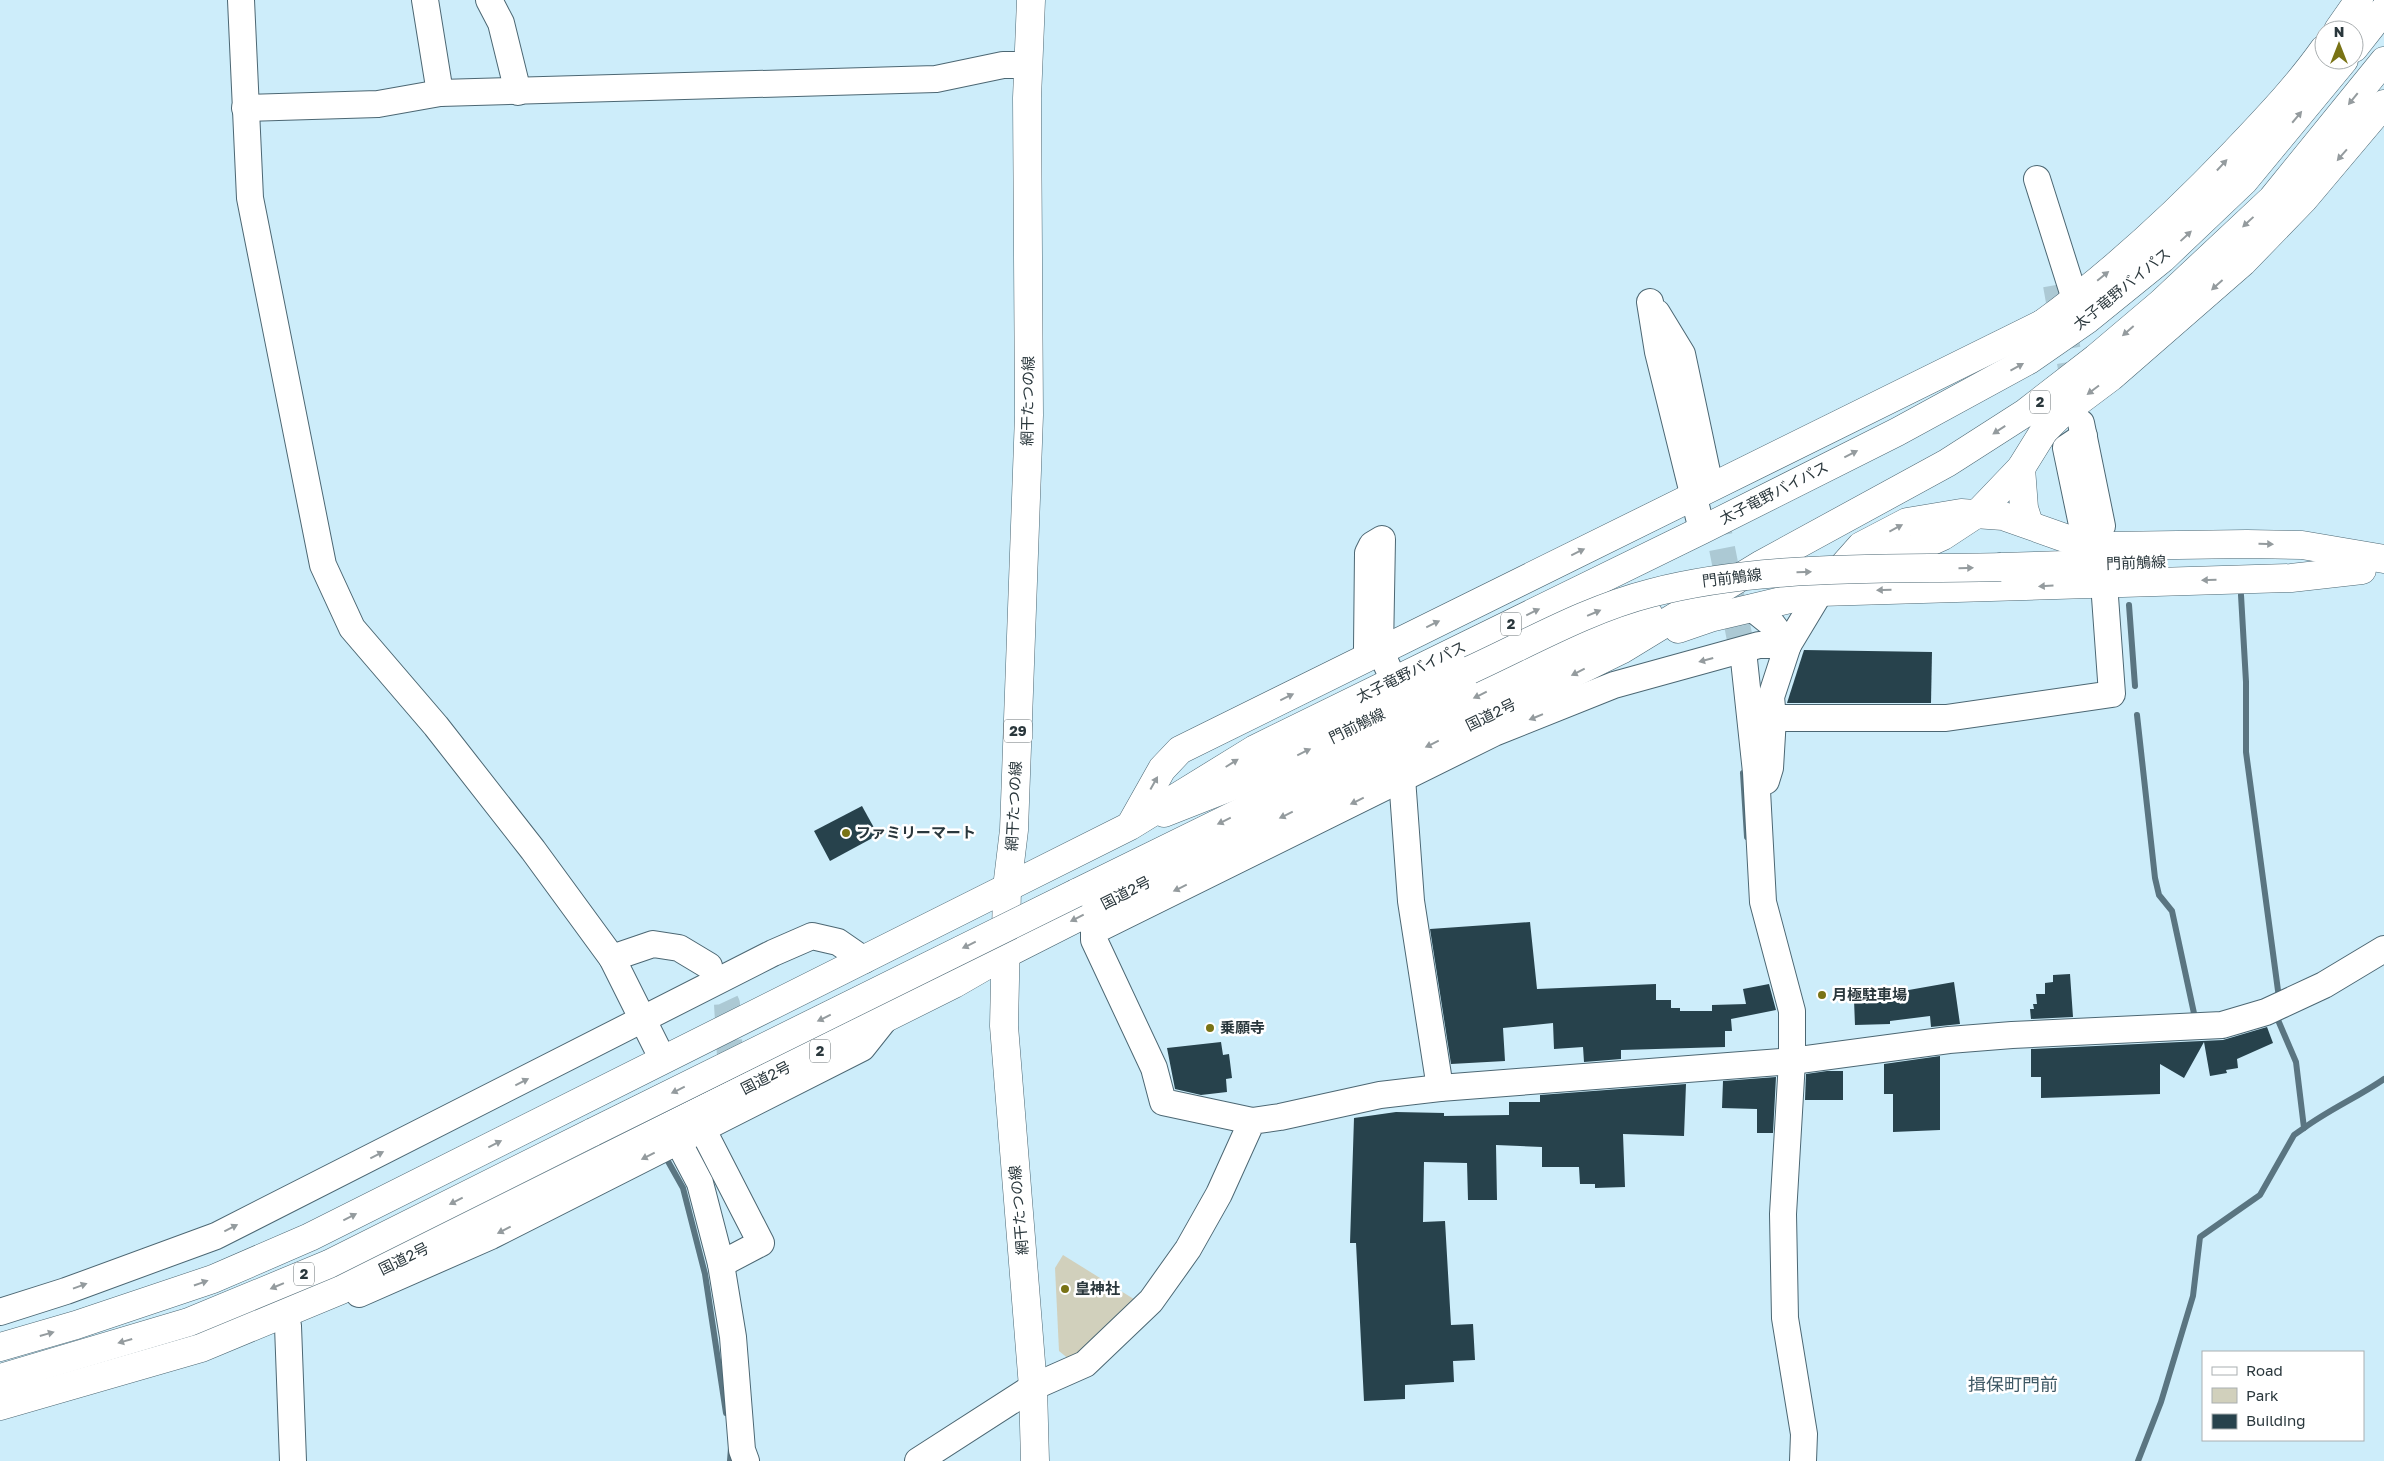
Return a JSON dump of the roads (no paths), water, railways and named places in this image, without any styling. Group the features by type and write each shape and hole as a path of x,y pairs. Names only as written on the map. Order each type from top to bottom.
{"main road":[{"name":"網干たつの線","path":"1030,0 1028,65 1029,415 1014,830 1007,888 1004,1026 1033,1387 1035,1461"},
{"path":"2345,20 2359,0"},
{"path":"2364,34 2381,9"},
{"name":"2","path":"1621,650 1762,564 1947,463 2025,413 2096,358 2161,303 2272,199 2384,61"},
{"path":"1896,432 1965,378 2044,323 2065,292 2149,237 2189,200 2298,85 2314,63"},
{"name":"太子竜野バイパス","path":"1130,826 1255,749 1702,530 1896,432 2028,360 2088,319 2154,265 2244,181 2336,70"},
{"path":"1621,650 1710,618 1820,592 1943,536 1978,513 2021,468 2044,431 2059,416 2111,377 2243,262 2304,199 2384,104"},
{"path":"1130,826 1162,769 1180,750 1374,649 1694,495 2044,323"},
{"path":"2021,468 2024,508 2029,524"},
{"path":"1978,513 2003,516 2029,524 2094,535 2108,546 2302,545 2377,566"},
{"name":"門前鵤線","path":"1130,826 1243,782 1470,670 1616,604 1687,584 1767,574 2185,562 2377,566"},
{"name":"2","path":"0,1378 189,1322 329,1264 1076,893 1576,648 1762,564"},
{"path":"1820,592 2113,590 2291,578 2377,566"},
{"name":"国道2号","path":"0,1406 201,1348 341,1290 674,1134 885,1019 954,984 1006,954 1397,778 1621,650"},
{"name":"2","path":"0,1347 76,1325 213,1279 301,1241 1130,826"}],"street":[{"path":"241,0 250,198 323,565 352,628 436,726 533,850 612,958 663,1060"},
{"path":"424,0 440,93"},
{"path":"489,0 501,23 518,92"},
{"path":"245,108 378,104 440,93 936,79 1003,64 1028,65"},
{"path":"1702,530 1658,352 1650,302 1682,354 1707,472"},
{"path":"2082,430 2066,448 2094,535"},
{"path":"1773,718 1946,718 2112,694 2113,590"},
{"path":"1758,810 1770,768 1773,718 1771,697 1788,645 1820,592"},
{"path":"1752,608 1772,624 1788,645"},
{"path":"1487,727 1614,685 1759,645 1788,645"},
{"path":"1374,649 1394,680"},
{"path":"1744,660 1758,810 1763,902 1792,1011 1792,1062 1782,1214 1784,1318 1804,1434 1804,1461"},
{"path":"1397,778 1411,901 1440,1088"},
{"path":"1211,862 1094,931 1094,940 1154,1068 1164,1102 1252,1121 1280,1118 1380,1095 1440,1088 1792,1062 1949,1040 2012,1035 2222,1025 2266,1012 2324,985 2384,949"},
{"path":"0,1312 66,1291 216,1236 643,1021 773,953 812,936 838,942 864,960"},
{"path":"612,958 653,944 679,948 709,966"},
{"path":"918,1461 1033,1387 1084,1364 1151,1301 1188,1249 1214,1202 1252,1121"},
{"path":"0,1417 108,1388 288,1326 491,1236 674,1134 700,1183 721,1264 733,1337 742,1450 746,1461"},
{"path":"708,1140 761,1243 721,1264"},
{"path":"288,1326 293,1461"}],"waterway":[{"path":"2241,595 2246,682 2246,752 2279,998"},
{"path":"2129,605 2135,686"},
{"path":"2137,715 2155,878 2159,895 2172,911 2195,1018 2198,1018"},
{"path":"1743,773 1747,837"},
{"path":"2138,1461 2161,1402 2193,1296 2200,1237 2260,1195 2294,1135 2304,1128 2296,1062 2278,1020"},
{"path":"2304,1128 2384,1079"},
{"path":"665,1156 683,1188 705,1274 726,1413"},
{"path":"730,1461 731,1448"}],"tunnel":[{"path":"2056,285 2076,396"},
{"path":"1707,472 1744,660"},
{"path":"709,966 727,1004 730,1056 724,1088 715,1117"}],"place":[{"name":"ファミリーマート","path":"846,833"},
{"name":"月極駐車場","path":"1822,995"},
{"name":"乗願寺","path":"1210,1028"},
{"name":"皇神社","path":"1065,1289"}],"district":[{"name":"揖保町門前","path":"2013,1385"}]}
